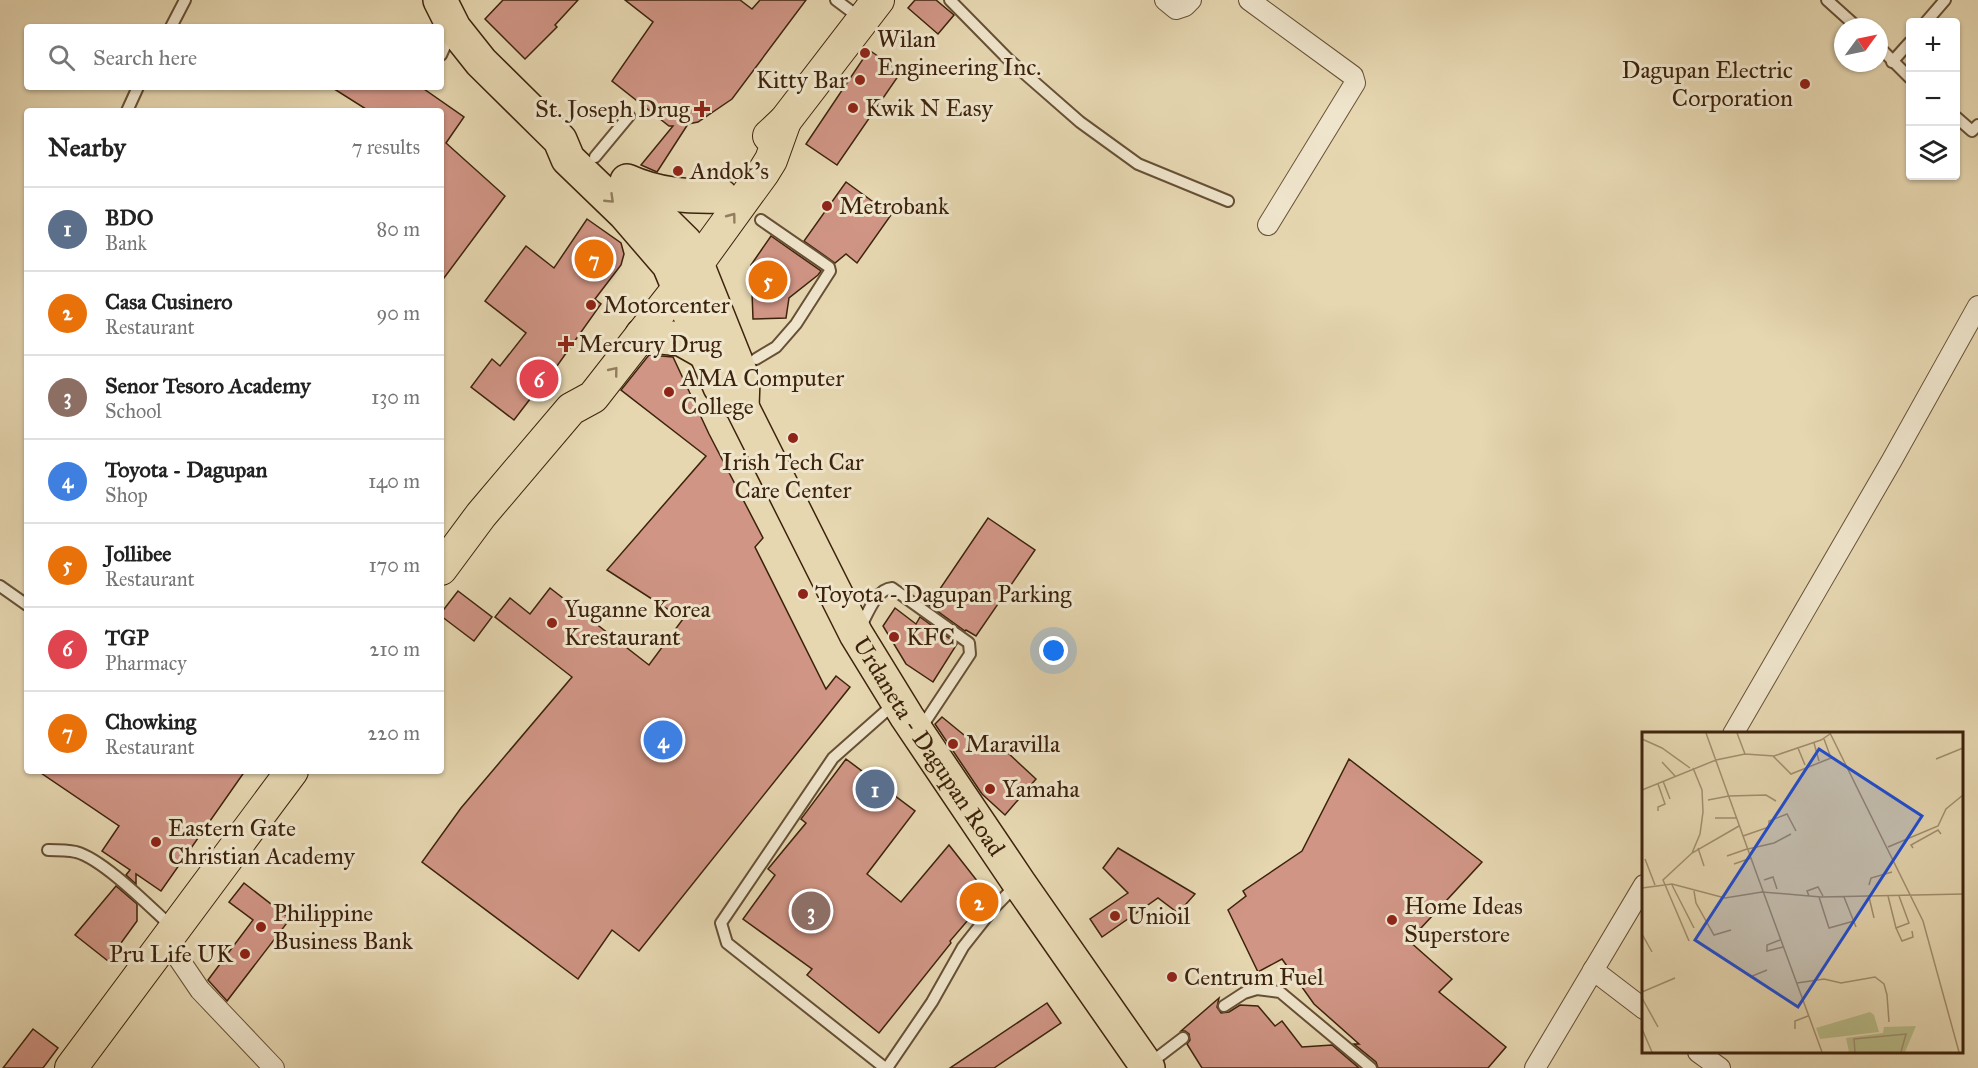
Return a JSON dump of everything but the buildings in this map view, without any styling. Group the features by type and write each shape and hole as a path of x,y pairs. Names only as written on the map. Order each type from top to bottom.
{"highway":[{"path":"445,28 560,140 568,159 625,214 682,264"},
{"path":"560,140 579,144 620,178 682,264"},
{"path":"620,178 645,189 668,194 691,197 721,196"},
{"name":"Urdaneta - Dagupan Road","path":"682,264 704,352 720,387 742,407 856,634 917,733 1143,1065"},
{"name":"Urdaneta - Dagupan Road","path":"682,264 743,379 742,407"},
{"path":"642,335 681,339 704,352"}],"main road":[{"path":"444,565 481,515 571,409 593,397 642,335 721,196 756,151 785,121 870,10"},
{"path":"571,409 578,383 764,173 785,121"},
{"path":"71,1068 283,777"}],"street":[{"path":"1165,0 1176,9 1185,6 1191,0"},
{"path":"1250,0 1353,76 1355,83 1268,225"},
{"path":"1734,732 1892,460 1978,306"},
{"path":"1535,1068 1642,888"},
{"path":"170,935 200,990 274,1068"},
{"path":"1593,970 1642,1007"},
{"path":"1699,1053 1720,1068"}],"lane":[{"path":"173,24 185,0"},
{"path":"836,0 870,10"},
{"path":"950,0 1008,59 1080,122 1138,164 1228,201"},
{"path":"1827,0 1847,18"},
{"path":"1929,18 1945,0"},
{"path":"1892,62 1906,47"},
{"path":"1888,57 1906,74"},
{"path":"128,108 137,90"},
{"path":"595,157 629,116"},
{"path":"1960,120 1972,131 1978,124"},
{"path":"756,359 776,346 796,324 830,271 829,267 762,220"},
{"path":"0,586 24,603"},
{"path":"856,634 879,595 885,588 892,588 969,643 970,654 917,733"},
{"path":"897,702 833,758 721,923 727,943 886,1068 932,1002 963,947 993,909 1019,883"},
{"path":"48,850 76,852 91,858 127,886 170,935"},
{"path":"1224,1006 1244,993 1257,989 1280,992 1371,1068"},
{"path":"1143,1065 1183,1038"}],"place":[{"name":"Wilan Engineering Inc.","path":"865,53"},
{"name":"Kitty Bar","path":"860,80"},
{"name":"Dagupan Electric Corporation","path":"1805,84"},
{"name":"Kwik N Easy","path":"853,108"},
{"name":"St. Joseph Drug","path":"702,109"},
{"name":"Andok's","path":"678,171"},
{"name":"Metrobank","path":"827,206"},
{"name":"Chowking","path":"594,259"},
{"name":"Jollibee","path":"768,280"},
{"name":"Motorcenter","path":"591,305"},
{"name":"Mercury Drug","path":"566,344"},
{"name":"TGP","path":"539,379"},
{"name":"AMA Computer College","path":"669,392"},
{"name":"Irish Tech Car Care Center","path":"793,438"},
{"name":"Toyota - Dagupan Parking","path":"803,594"},
{"name":"Yuganne Korea Krestaurant","path":"552,623"},
{"name":"KFC","path":"894,637"},
{"name":"Toyota - Dagupan","path":"663,740"},
{"name":"Maravilla","path":"953,744"},
{"name":"BDO","path":"875,789"},
{"name":"Yamaha","path":"990,789"},
{"name":"Eastern Gate Christian Academy","path":"156,842"},
{"name":"Casa Cusinero","path":"979,902"},
{"name":"Senor Tesoro Academy","path":"811,911"},
{"name":"Unioil","path":"1115,916"},
{"name":"Home Ideas Superstore","path":"1392,920"},
{"name":"Philippine Business Bank","path":"261,927"},
{"name":"Pru Life UK","path":"245,954"},
{"name":"Centrum Fuel","path":"1172,977"}]}
